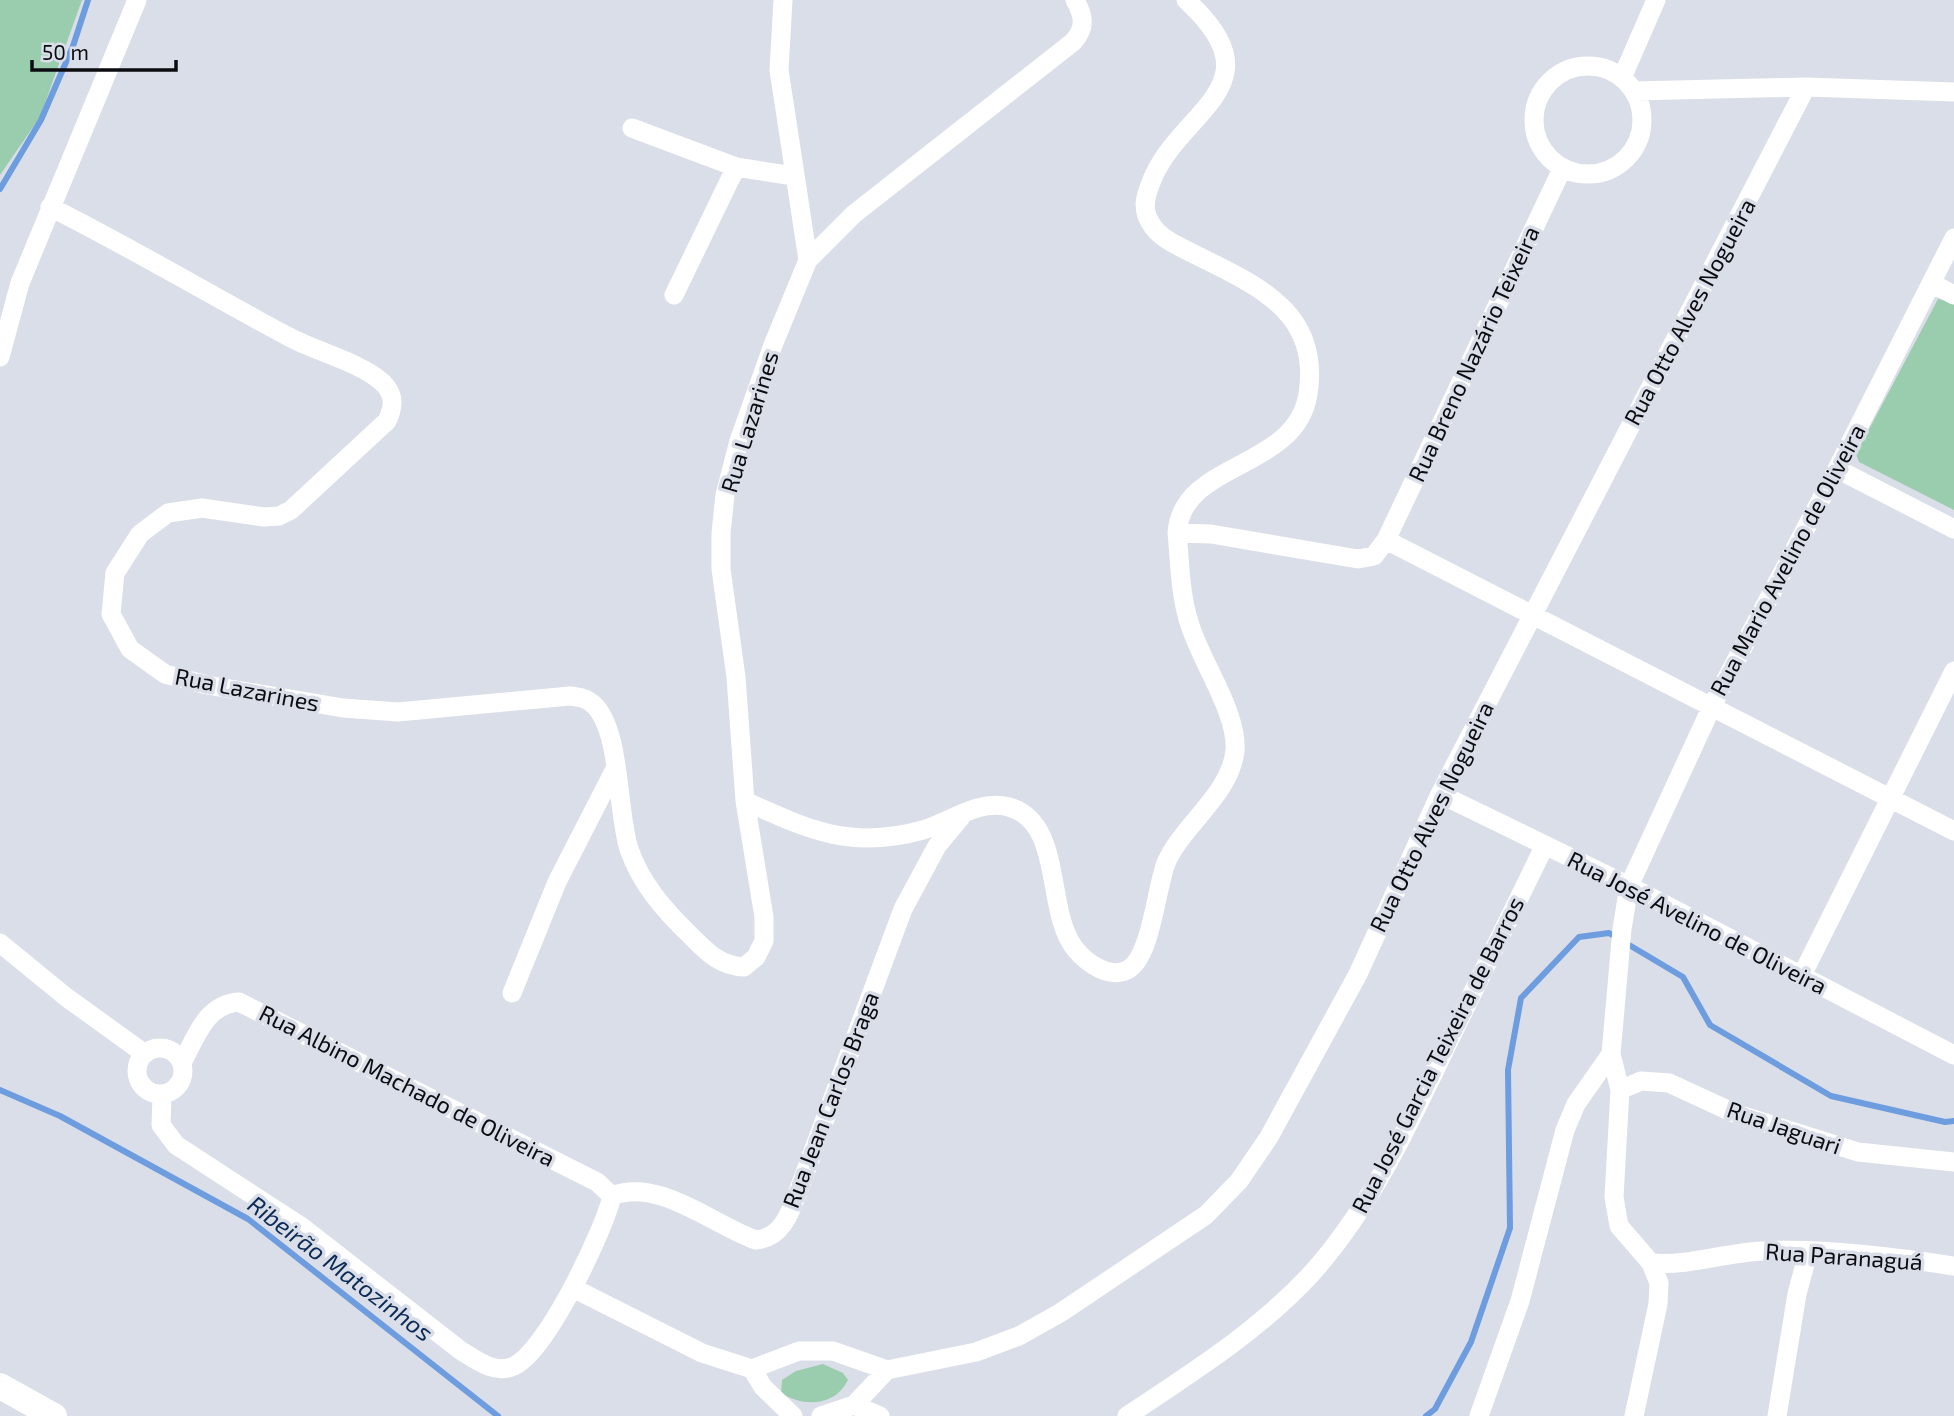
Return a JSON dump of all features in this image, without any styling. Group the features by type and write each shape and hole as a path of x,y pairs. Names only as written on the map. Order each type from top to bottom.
{"main road":[{"path":"0,1386 54,1416"}],"street":[{"path":"0,357 20,283 137,0"},
{"path":"783,0 779,70 808,260"},
{"name":"Rua Lazarines","path":"50,207 156,261 295,339 366,372 383,383 392,397 393,409 387,421 291,510 279,516 264,517 202,508 169,513 140,534 115,573 111,614 130,649 165,674 343,708 398,712 570,696 584,698 594,705 603,717 616,767 624,826 641,877 658,902 716,960 732,967 744,967 756,957 764,941 764,917 745,801 736,677 721,569 725,495 739,442 808,260 855,214 1073,42 1081,33 1084,19 1075,0"},
{"path":"745,801 794,823 854,839 888,838 925,829 967,811 989,806 1009,807 1024,816 1037,829 1047,848 1064,928 1074,948 1103,970 1117,973 1128,970 1136,963 1146,942 1156,892 1171,851 1214,796 1228,773 1234,751 1233,731 1225,706 1188,620 1177,533 1178,514 1197,490 1279,443 1296,423 1307,397 1309,377 1307,352 1292,315 1274,298 1250,283 1162,238 1146,213 1145,198 1152,178 1212,101 1224,74 1224,46 1201,14 1186,0"},
{"path":"1628,85 1656,0"},
{"path":"1588,66 1606,69 1628,85 1641,108 1642,125 1637,143 1627,158 1613,168 1597,174 1578,174 1562,169 1548,158 1537,143 1534,116 1542,90 1563,73 1588,66"},
{"path":"1628,85 1954,92"},
{"name":"Rua Otto Alves Nogueira","path":"887,1370 976,1352 1019,1336 1136,1264 1206,1215 1230,1190 1269,1137 1357,974 1440,794 1532,613 1806,88"},
{"path":"632,128 736,167 794,176"},
{"path":"674,295 736,167"},
{"name":"Rua Breno Nazário Teixeira","path":"1386,540 1562,169"},
{"name":"Rua Mario Avelino de Oliveira","path":"1611,1054 1622,929 1629,886 1712,706 1837,469 1954,238"},
{"path":"1931,283 1954,295"},
{"path":"1837,469 1954,529"},
{"path":"1177,533 1211,534 1358,559 1374,556 1386,540 1954,831"},
{"path":"1801,977 1954,671"},
{"path":"512,993 557,882 616,767"},
{"name":"Rua José Avelino de Oliveira","path":"1440,794 1629,886 1954,1055"},
{"name":"Rua Jean Carlos Braga","path":"612,1196 625,1191 654,1194 756,1240 774,1234 783,1225 799,1189 903,909 937,846 967,811"},
{"name":"Rua José Garcia Teixeira de Barros","path":"1127,1416 1214,1358 1271,1314 1311,1275 1345,1234 1374,1188 1424,1093 1545,845"},
{"path":"0,943 66,997 145,1054"},
{"name":"Rua Albino Machado de Oliveira","path":"182,1063 210,1014 225,1003 239,1002 597,1182 612,1196"},
{"path":"166,1049 182,1063 180,1084 162,1095 148,1092 139,1080 138,1066 145,1054 166,1049"},
{"path":"1611,1054 1620,1090 1614,1197 1619,1226 1651,1263 1659,1283 1658,1304 1634,1416"},
{"path":"1479,1416 1520,1301 1565,1130 1576,1104 1611,1054"},
{"name":"Rua Jaguari","path":"1620,1090 1641,1081 1669,1083 1734,1113 1858,1152 1954,1162"},
{"path":"162,1095 161,1125 176,1145 271,1205 460,1350 494,1368 507,1368 524,1360 573,1287 604,1225 612,1196"},
{"name":"Rua Paranaguá","path":"1651,1263 1693,1263 1760,1251 1843,1253 1954,1266"},
{"path":"1777,1416 1797,1294 1808,1253"},
{"path":"573,1287 702,1353 752,1369 799,1350 833,1351 887,1370 854,1405 821,1416"},
{"path":"752,1369 762,1387 793,1416"},
{"path":"854,1405 880,1416"}],"green space":[{"path":"0,0 82,0 40,117 0,175"},
{"path":"1938,299 1954,302 1954,510 1859,462 1856,454"},
{"path":"823,1364 843,1373 848,1380 835,1395 827,1400 808,1402 781,1393 782,1380 796,1371"}],"waterway":[{"path":"0,189 41,120 73,46 88,0"},
{"name":"Ribeirão Matozinhos","path":"1426,1416 1435,1409 1471,1342 1510,1228 1508,1070 1521,998 1579,937 1609,933 1683,977 1710,1025 1831,1096 1945,1122 1954,1121"},
{"name":"Ribeirão Matozinhos","path":"0,1090 60,1116 248,1219 498,1416"}]}
